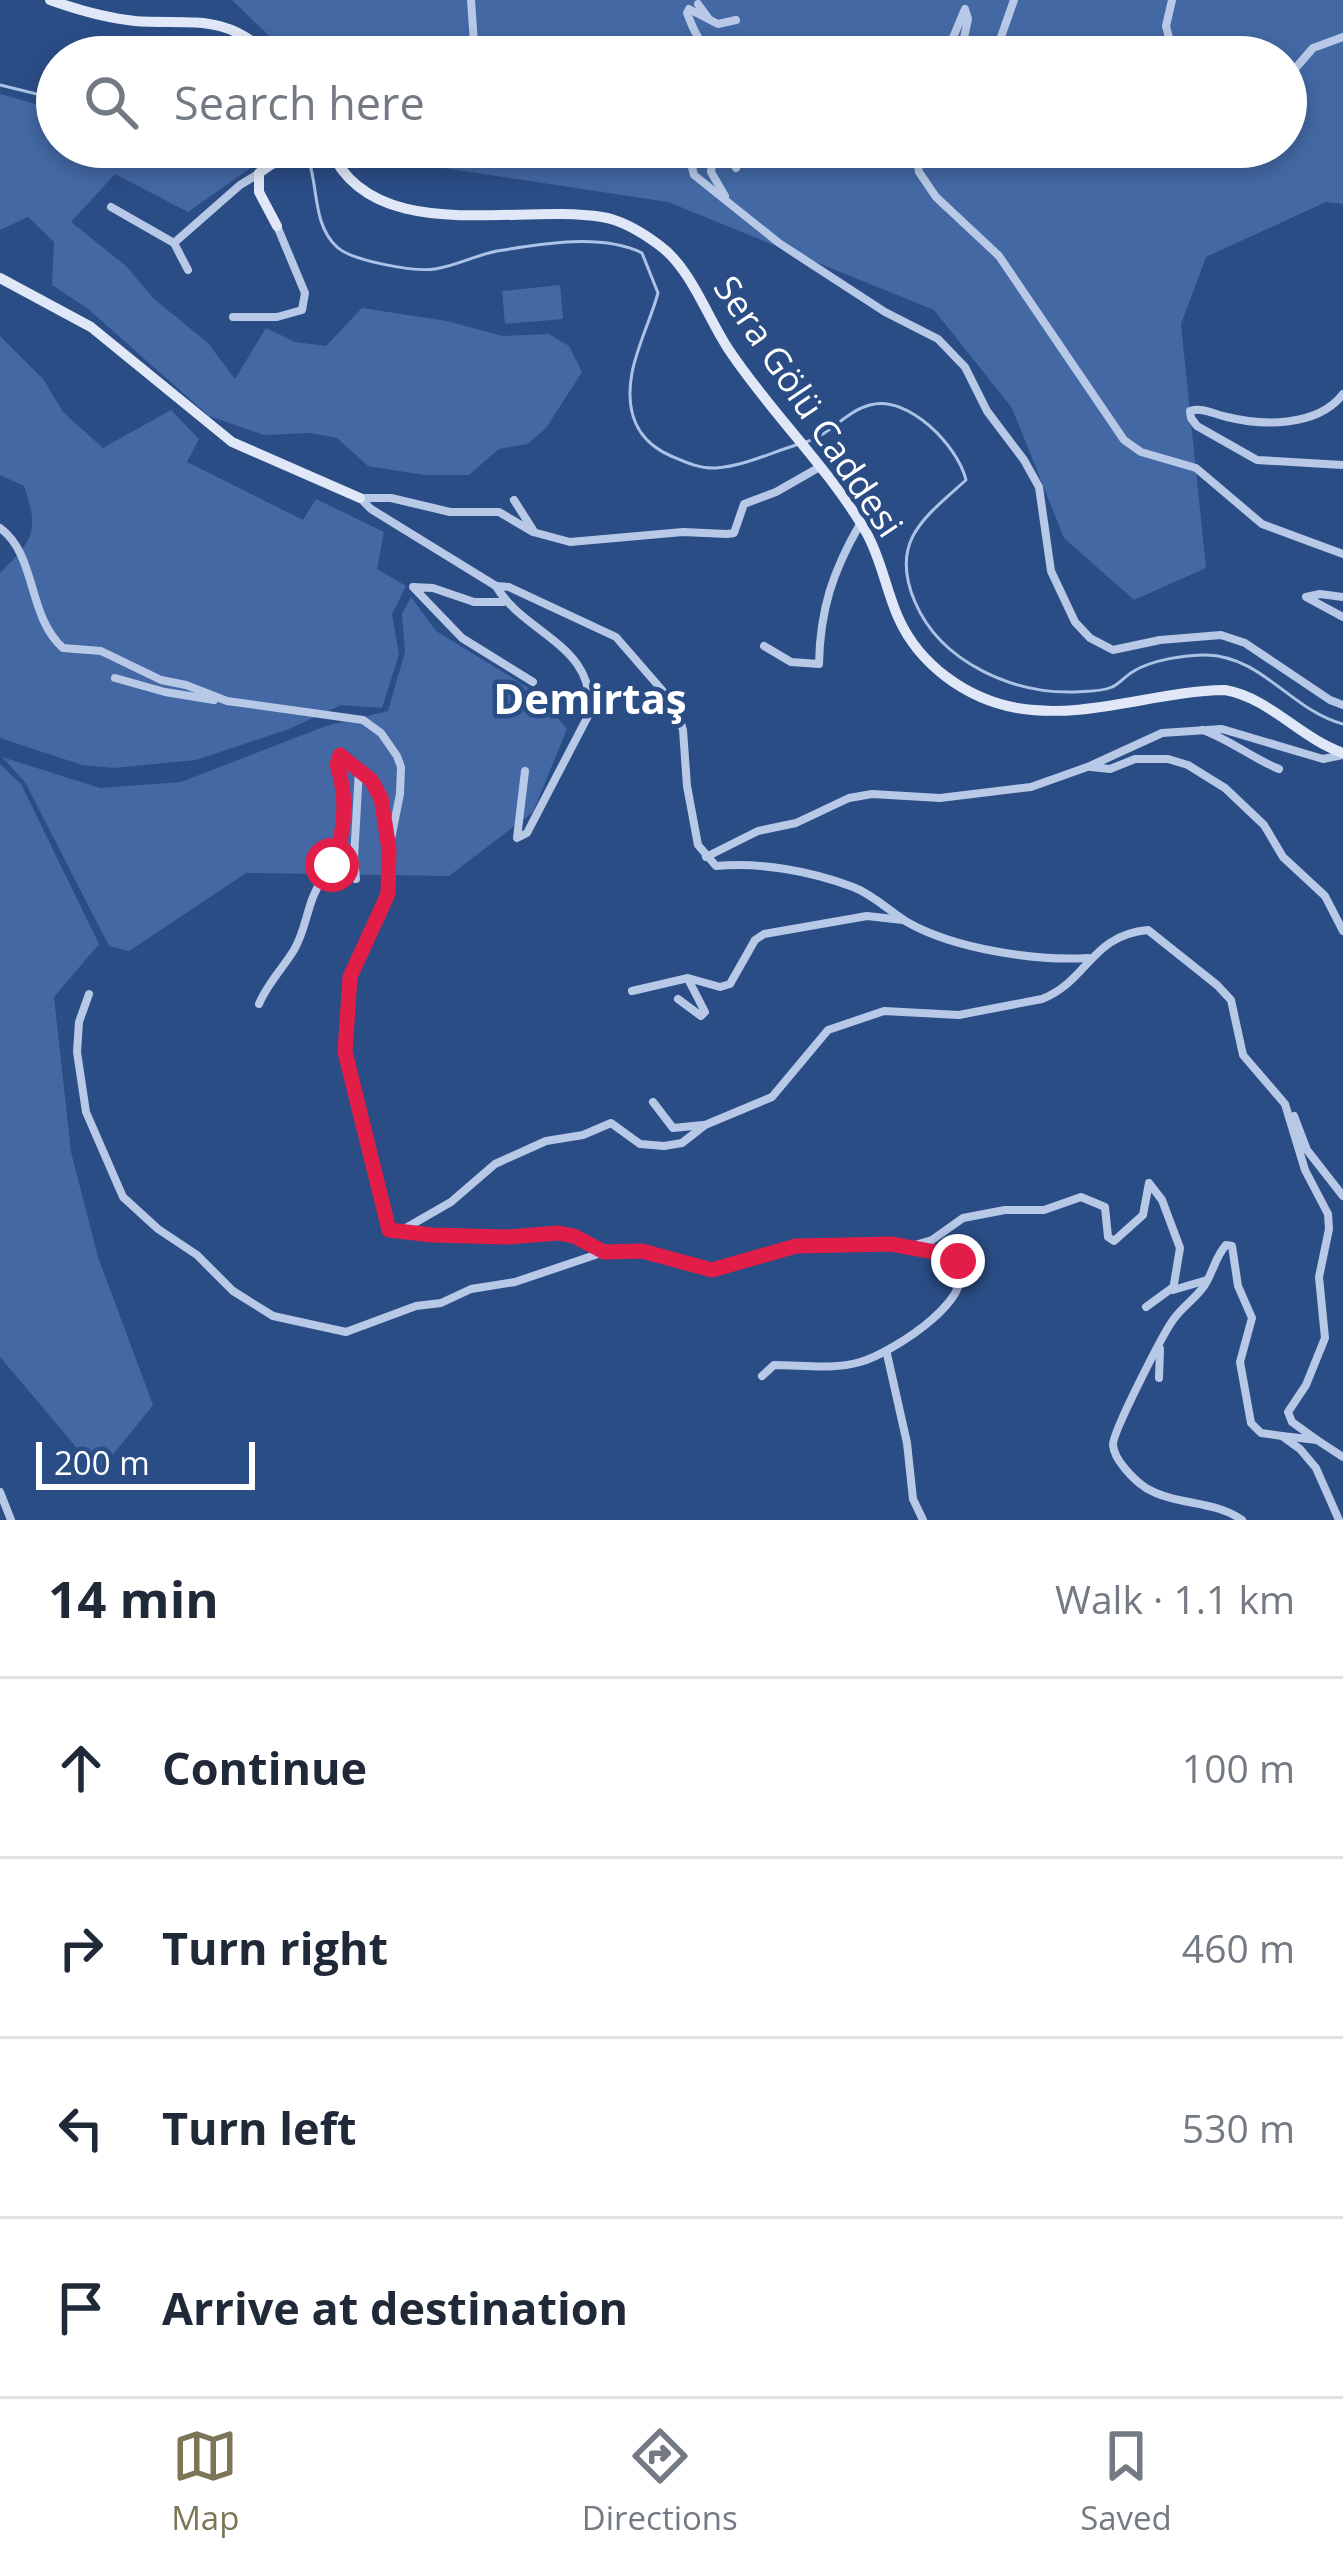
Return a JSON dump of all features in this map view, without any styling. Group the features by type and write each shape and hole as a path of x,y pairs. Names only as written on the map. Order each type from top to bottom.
{"main road":[{"path":"50,0 135,21 215,23 243,36"},
{"path":"270,168 260,173 259,192 277,226"},
{"name":"Sera Gölü Caddesi","path":"338,168 362,192 394,206 436,214 605,217 663,247 684,273 728,349 860,524 911,640 966,691 989,701 1044,711 1225,690 1248,695 1322,746 1343,754"},
{"path":"0,278 92,327 232,442 360,498"}],"street":[{"path":"471,0 474,36"},
{"path":"1001,36 1014,0"},
{"path":"1169,36 1172,0"},
{"path":"698,4 710,20"},
{"path":"953,36 962,4"},
{"path":"962,4 968,19 964,36"},
{"path":"697,36 688,10 718,24 736,20"},
{"path":"1307,55 1343,37"},
{"path":"692,168 694,175 779,244 938,339 965,368 987,411 1039,487 1051,571 1075,622 1090,638 1113,650 1221,635 1245,644 1343,705"},
{"path":"711,168 729,203"},
{"path":"919,168 936,197 999,256 1124,440 1141,452 1196,468 1262,524 1343,554"},
{"path":"174,243 260,173"},
{"path":"111,207 174,243 188,270"},
{"path":"233,317 277,317 304,305 305,292 277,226"},
{"path":"1343,394 1327,411 1280,422 1228,418 1198,408 1190,411 1197,425 1257,460 1343,465"},
{"path":"360,498 391,498 450,512 500,512 533,532 570,542 682,532 728,534 734,533 744,504 818,467"},
{"path":"360,498 496,586 505,602 538,624 584,672 591,700 588,716 527,833 518,838 525,770"},
{"path":"514,500 533,532"},
{"path":"764,646 791,662 819,664 819,634 834,569 860,524"},
{"path":"0,528 13,538 40,615 63,648 101,651 161,680 227,701"},
{"path":"496,586 509,587 616,638 675,705 683,730 698,845 705,857 716,866 752,862 852,887 895,910 903,920"},
{"path":"505,602 474,602 433,587 413,587 462,638 533,682"},
{"path":"1343,597 1306,597 1343,617"},
{"path":"115,678 175,695 363,720 381,733 401,767 388,894 350,977 345,1052 389,1230 507,1237 558,1233 604,1252 642,1251 712,1270 796,1246 891,1244 951,1255 958,1261 961,1275 956,1296 887,1354 843,1366 774,1365 762,1376"},
{"path":"705,857 758,831 796,823 850,797 963,796 1031,787 1162,733 1196,728 1243,732 1278,748 1323,759 1343,754"},
{"path":"1196,728 1232,741 1259,763 1279,769"},
{"path":"259,1004 298,943 311,902 340,845 345,815 344,784 337,765 340,755 359,769 381,798 389,849"},
{"path":"1090,766 1110,769 1135,759 1168,759 1188,765 1225,788 1264,825 1283,857 1325,896 1343,931"},
{"path":"356,879 359,769"},
{"path":"632,992 688,978 720,987 730,983 754,940 764,934 866,916 903,920 946,938 1031,957 1088,958"},
{"path":"398,1232 451,1202 495,1164 546,1142 583,1136 611,1123 640,1144 682,1143 705,1125 772,1097 828,1030 884,1011 959,1015 1042,999 1055,994 1084,968 1088,958 1123,932 1148,930 1231,1000 1243,1055 1256,1074 1285,1096 1307,1150 1343,1196"},
{"path":"678,999 701,1016 705,1012 688,978"},
{"path":"89,994 77,1052 86,1112 123,1197 197,1255 233,1291 273,1316 346,1332 416,1306 441,1304 471,1289 515,1282 561,1264 598,1258 604,1252"},
{"path":"1276,1091 1329,1222 1318,1277 1324,1338 1306,1384 1288,1412 1292,1422 1343,1457"},
{"path":"653,1102 673,1128 705,1125"},
{"path":"908,1247 932,1240 963,1218 1005,1210 1044,1210 1081,1197 1105,1207 1108,1237 1114,1241 1143,1215 1149,1183 1162,1200 1180,1248 1180,1262 1172,1288 1146,1307"},
{"path":"1242,1520 1144,1487 1119,1461 1113,1447 1115,1430 1161,1341 1207,1280 1222,1248 1232,1246 1238,1286 1252,1318 1240,1362 1251,1423 1261,1433 1317,1440"},
{"path":"1172,1288 1207,1280"},
{"path":"1159,1378 1161,1341"},
{"path":"887,1354 907,1443 913,1499 923,1520"},
{"path":"1282,1436 1316,1468 1339,1520"},
{"path":"0,1492 11,1520"}],"shaded area":[{"path":"232,0 1343,0 1343,204 1326,202 1206,257 1181,324 1206,568 1134,600 1064,538 1012,408 934,310 668,202 443,168 1307,168 1307,36 269,36"},
{"path":"0,94 36,104 36,168 250,168 188,212 115,174 71,222 208,343 235,379 266,328 295,342 326,346 362,308 447,321 502,336 549,334 569,346 582,372 546,428 528,444 499,449 469,475 424,475 368,466 337,438 311,433 264,435 209,416 87,308 52,285 54,242 28,217 0,230"},
{"path":"560,285 563,319 505,324 502,291"},
{"path":"0,336 43,379 63,412 103,448 171,410 199,439 187,462 303,520 316,499 384,532 377,569 406,586 392,614 399,654 382,708 341,705 289,729 196,760 114,768 82,765 0,738 0,573 26,543 32,514 24,486 0,475"},
{"path":"411,597 436,631 535,692 567,729 533,812 449,876 246,873 129,951 109,946 25,782 2,757 100,788 181,782 326,726 388,711 405,652 402,614"},
{"path":"0,764 21,784 99,944 54,997 71,1152 98,1257 153,1405 98,1473 0,1357"}],"waterway":[{"path":"0,85 36,94"},
{"path":"311,168 319,214 329,237 345,252 369,261 435,269 497,251 570,242 608,243 642,253 658,293 630,387 632,412 641,433 659,450 710,468 737,465 796,445"},
{"path":"806,442 861,408 885,404 915,415 953,452 966,480 915,532 906,563 908,581 915,602 942,642 982,671 1028,687 1089,691 1112,687 1159,661 1206,655 1244,664 1308,708 1343,724"}],"district":[{"name":"Demirtaş","path":"590,697"}],"route":[{"path":"332,865 345,815 344,784 337,765 340,755 371,780 381,798 389,849 388,894 350,977 345,1052 389,1230 507,1237 558,1233 604,1252 642,1251 712,1270 796,1246 891,1244 951,1255 958,1261"}]}
